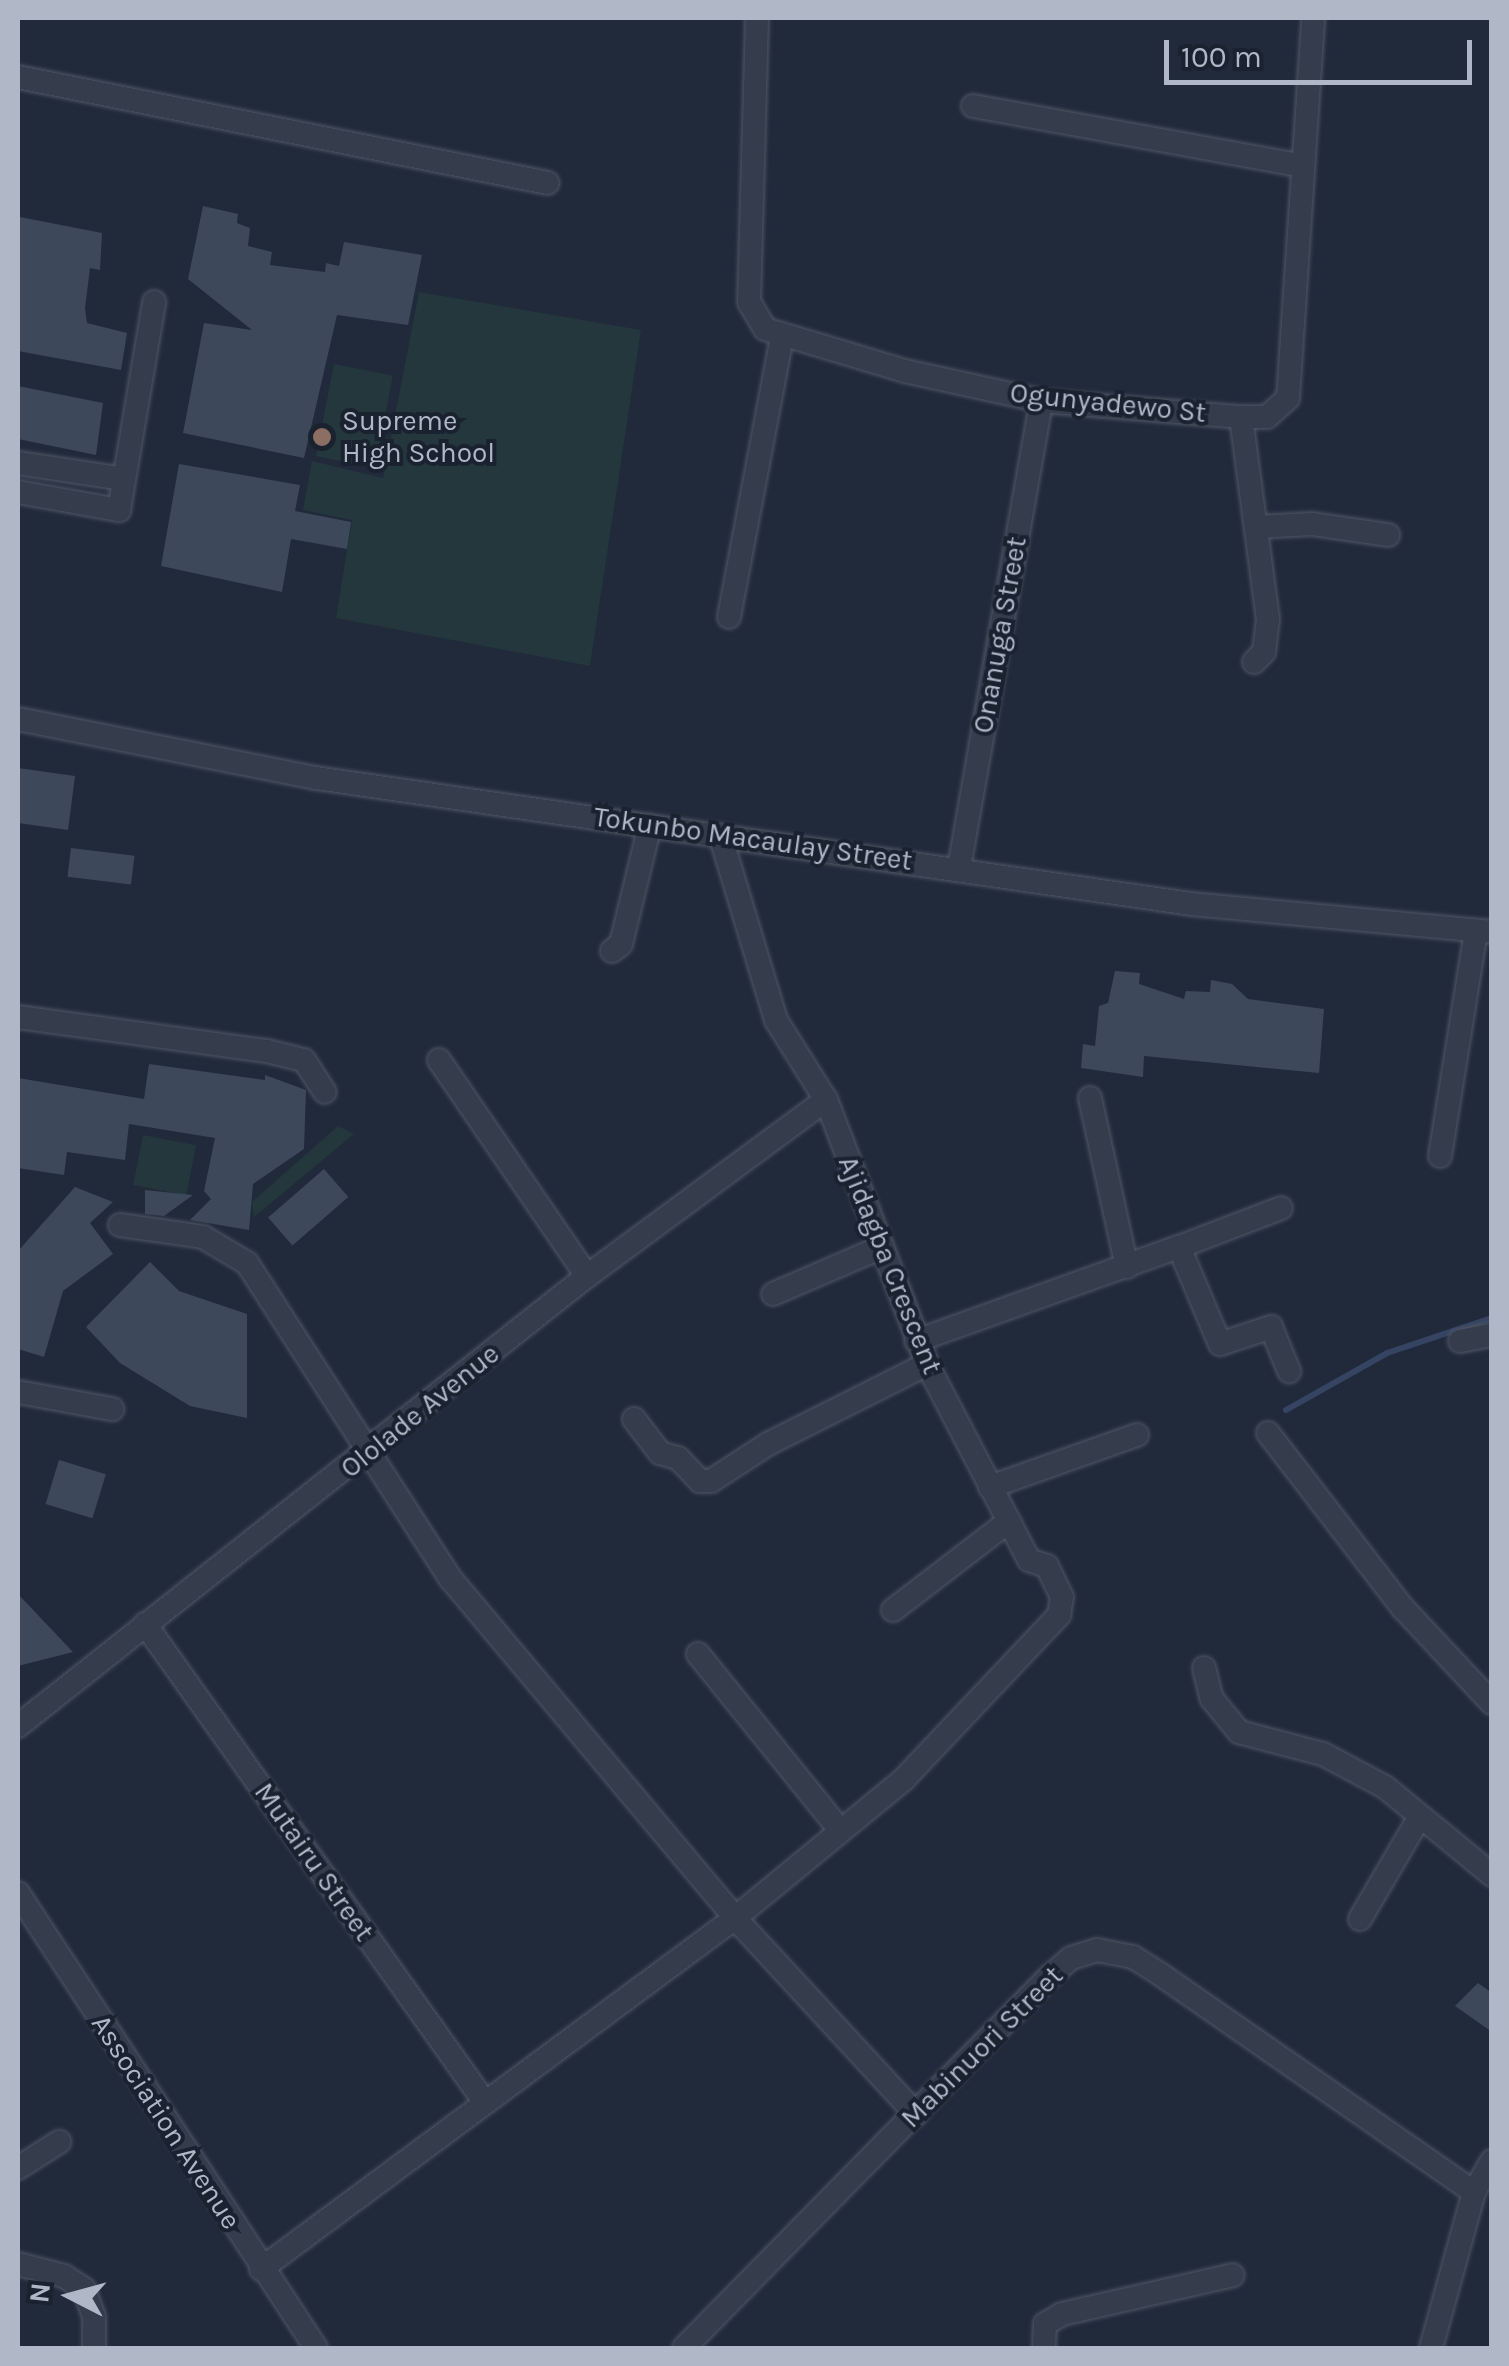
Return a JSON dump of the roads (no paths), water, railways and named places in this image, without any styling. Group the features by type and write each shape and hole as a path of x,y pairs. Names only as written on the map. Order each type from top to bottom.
{"street":[{"path":"730,616 782,337 765,329 748,302 757,18"},
{"path":"973,106 1302,166 1313,18"},
{"path":"18,77 548,183"},
{"name":"Ogunyadewo St","path":"782,337 1041,401 1241,417 1281,411 1290,374 1302,166"},
{"path":"18,495 119,510 154,302"},
{"name":"Onanuga Street","path":"960,868 1041,401"},
{"path":"1241,417 1268,619 1264,652 1254,662"},
{"path":"18,463 124,479"},
{"path":"1256,526 1312,524 1388,535"},
{"name":"Tokunbo Macaulay Street","path":"18,720 316,778 1191,904 1484,932"},
{"path":"612,950 621,944 650,825"},
{"name":"Ajidagba Crescent","path":"720,835 776,1020 826,1100 926,1364 1029,1560 1047,1566 1063,1604 1015,1664 904,1779 840,1828"},
{"path":"1440,1156 1484,932"},
{"path":"18,1017 267,1051 304,1060 324,1092"},
{"path":"439,1060 587,1276"},
{"path":"1090,1098 1127,1266"},
{"name":"Ololade Avenue","path":"18,1726 367,1455 587,1276 826,1100"},
{"path":"916,1341 1281,1208"},
{"path":"120,1225 203,1237 247,1263 367,1455 450,1578 735,1918 916,2114"},
{"path":"773,1294 882,1246"},
{"path":"1179,1247 1220,1344 1271,1327 1288,1372"},
{"path":"1460,1341 1492,1335"},
{"path":"634,1419 660,1453 678,1458 700,1481 711,1481 768,1444 926,1364"},
{"path":"18,1392 112,1409"},
{"path":"1268,1433 1403,1608 1492,1703"},
{"path":"990,1487 1137,1435"},
{"path":"893,1610 1009,1521"},
{"name":"Mutairu Street","path":"145,1624 484,2100"},
{"path":"262,2269 484,2100 735,1918 840,1828 698,1654"},
{"path":"1204,1668 1212,1699 1239,1732 1322,1754 1385,1787 1492,1874"},
{"path":"1360,1919 1419,1818"},
{"name":"Association Avenue","path":"18,1894 316,2348"},
{"name":"Mabinuori Street","path":"684,2348 1048,1978 1070,1958 1098,1950 1132,1958 1160,1974 1474,2192"},
{"path":"18,2168 60,2142"},
{"path":"1432,2348 1474,2192 1492,2161"},
{"path":"18,2264 64,2276 84,2289 94,2317 94,2348"},
{"path":"1044,2348 1046,2324 1062,2314 1232,2275"}],"waterway":[{"path":"1286,1410 1387,1353 1492,1318"}],"place":[{"name":"Supreme High School","path":"322,437"}]}
